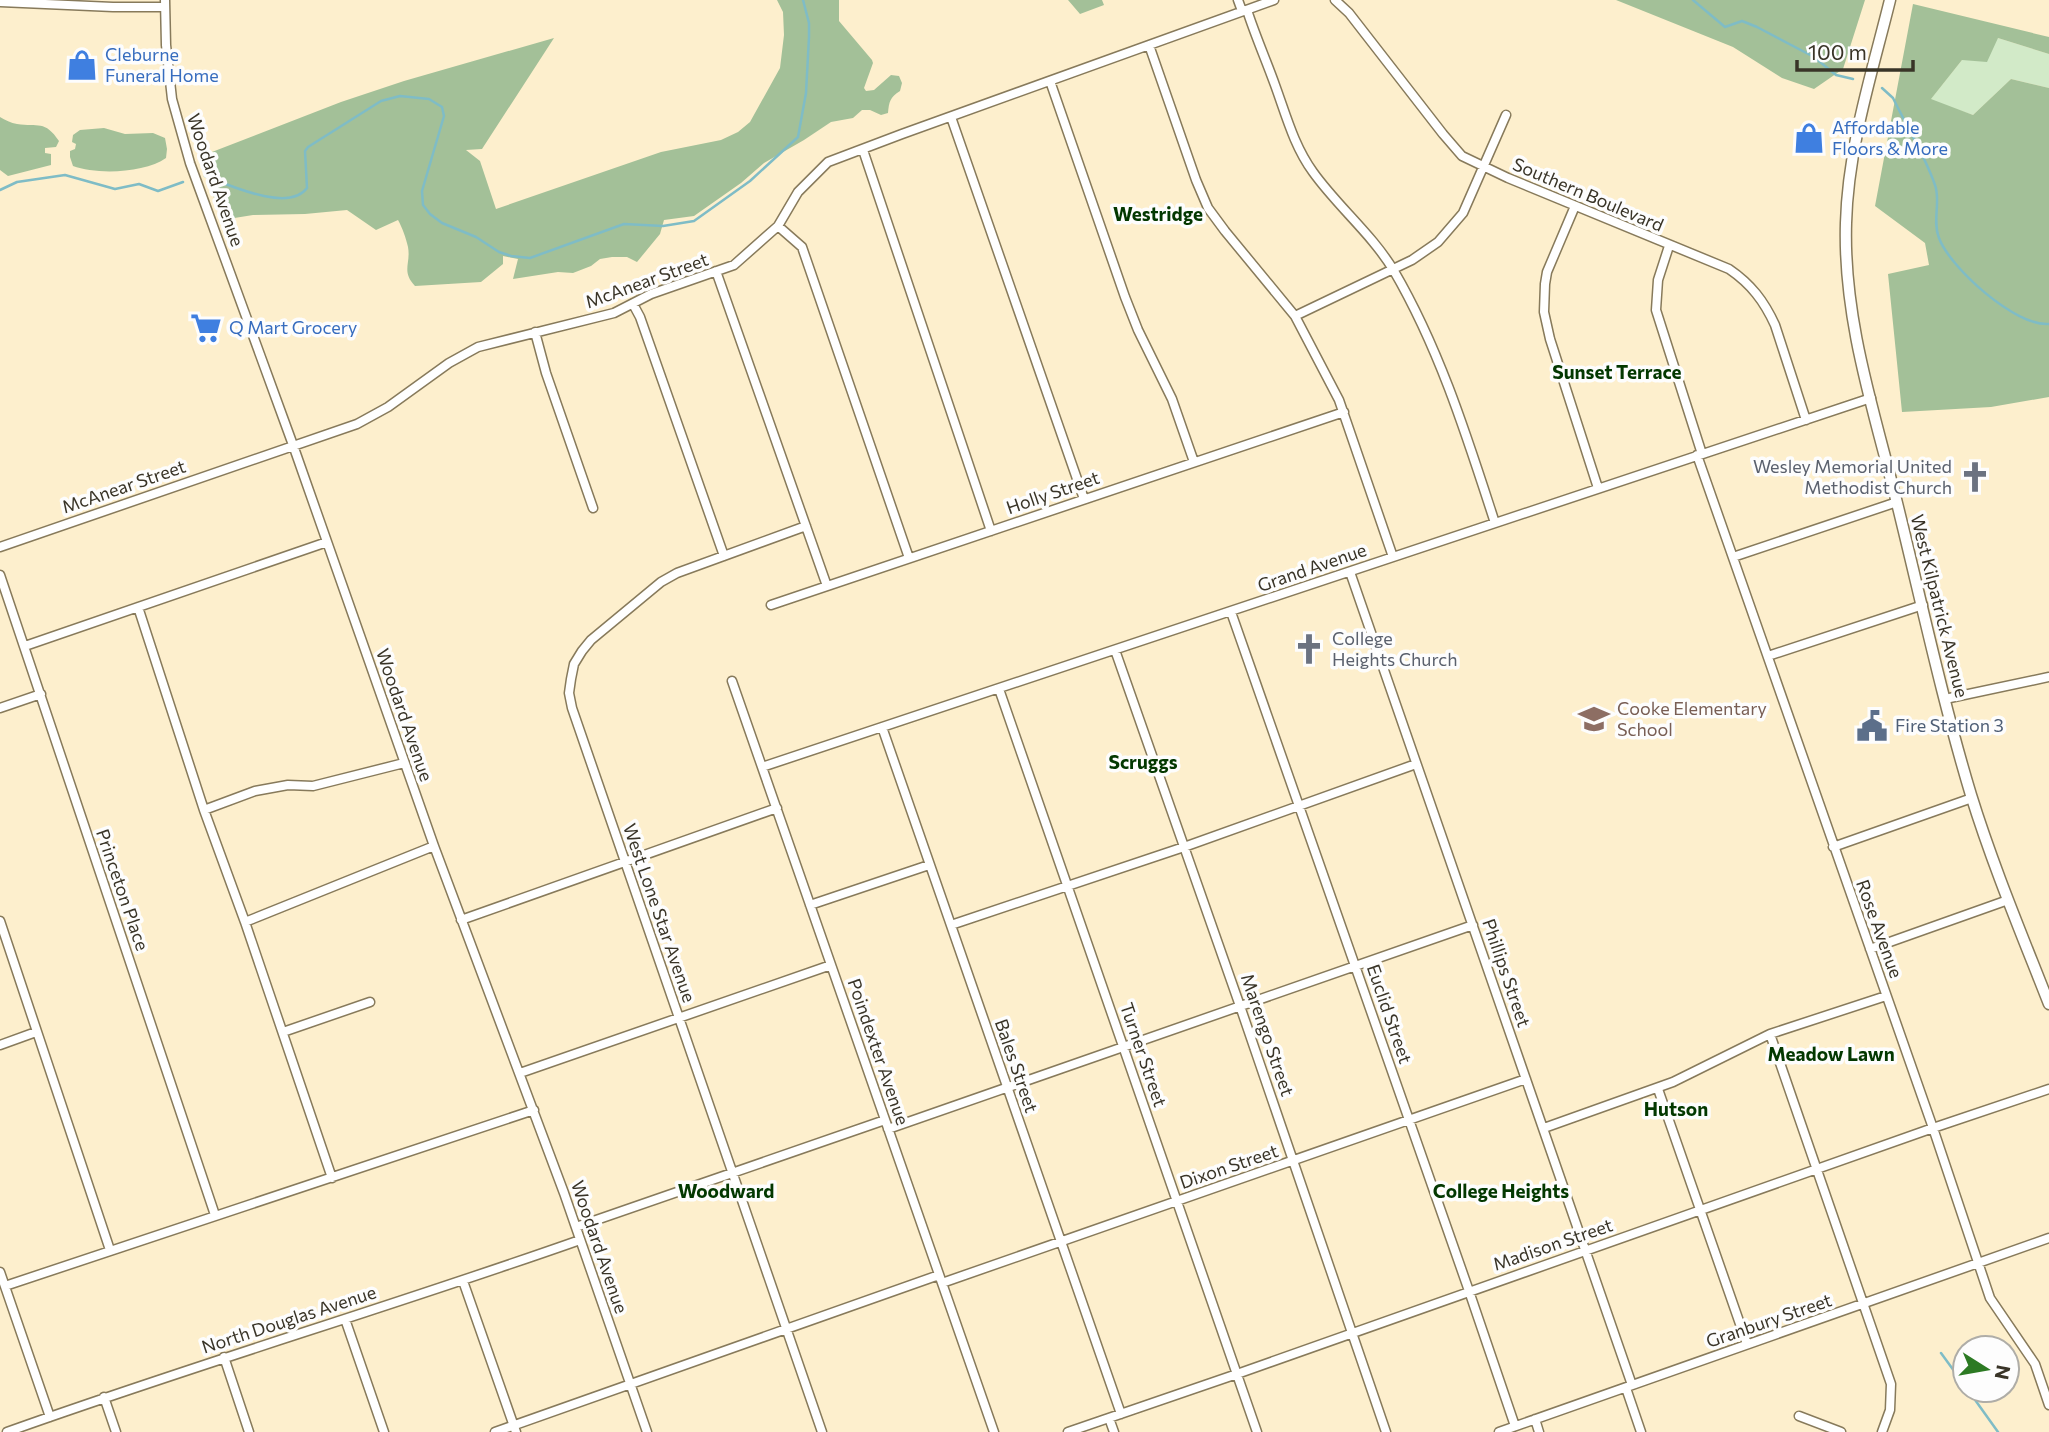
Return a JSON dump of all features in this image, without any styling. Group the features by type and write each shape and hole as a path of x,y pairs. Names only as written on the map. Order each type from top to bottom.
{"main road":[{"name":"West Kilpatrick Avenue","path":"1891,0 1860,117 1846,222 1854,327 1945,699 1972,798 2049,1004"}],"street":[{"path":"121,7 135,0"},
{"path":"1238,0 1245,11 1303,157 1393,269 1431,346 1457,408 1495,523"},
{"name":"McAnear Street","path":"0,547 357,424 478,347 622,310 651,294 734,265 778,226 798,192 828,162 1274,0"},
{"name":"Southern Boulevard","path":"1335,0 1349,13 1462,156 1484,168 1729,270 1750,285 1774,323 1806,420"},
{"path":"0,2 121,7 165,4"},
{"name":"Woodard Avenue","path":"165,4 168,69 179,127 190,163 293,445 434,846 534,1110 647,1432"},
{"path":"1149,45 1208,208 1295,316 1344,412 1392,557"},
{"path":"1050,80 1125,298 1172,398 1194,462"},
{"path":"1295,316 1425,253 1449,231 1463,213 1506,115"},
{"path":"951,117 1084,499"},
{"path":"863,150 991,531"},
{"path":"1575,206 1548,272 1544,312 1550,339 1598,488"},
{"path":"778,226 802,247 909,558"},
{"name":"Rose Avenue","path":"1669,246 1656,287 1656,310 1733,557 1978,1264 1993,1303 2035,1364 2049,1405"},
{"path":"716,271 827,586"},
{"path":"633,304 640,317 723,556"},
{"path":"535,332 546,373 593,508"},
{"name":"Grand Avenue","path":"762,767 1871,398"},
{"name":"Holly Street","path":"771,605 1344,412"},
{"path":"1733,557 1897,502"},
{"name":"West Lone Star Avenue","path":"806,526 668,577 591,640 575,664 569,693 624,862 822,1432"},
{"path":"25,646 327,542"},
{"name":"Phillips Street","path":"1350,572 1586,1251 1641,1432"},
{"name":"Princeton Place","path":"0,575 215,1215"},
{"path":"1768,656 1923,605"},
{"path":"138,607 204,810 332,1178"},
{"name":"Euclid Street","path":"1231,612 1515,1426"},
{"name":"Marengo Street","path":"1115,650 1386,1432"},
{"path":"1945,699 2049,677"},
{"name":"Poindexter Avenue","path":"732,681 994,1432"},
{"name":"Turner Street","path":"999,689 1257,1432"},
{"path":"0,708 41,694"},
{"name":"Bales Street","path":"882,727 1121,1414"},
{"path":"204,810 255,791 288,785 313,786 404,763"},
{"path":"951,925 1185,847 1416,764"},
{"path":"1833,847 1972,798"},
{"path":"461,920 777,808"},
{"path":"245,922 434,846"},
{"path":"810,905 929,865"},
{"path":"1870,949 2008,900"},
{"path":"0,921 110,1250"},
{"path":"576,1227 734,1173 1006,1087 1473,925"},
{"path":"520,1073 831,965"},
{"path":"1544,1128 1657,1088 1702,1069 1770,1034 1886,996"},
{"path":"283,1032 370,1002"},
{"path":"0,1045 36,1032"},
{"path":"1770,1034 1891,1384 1890,1410 1882,1432"},
{"name":"Dixon Street","path":"495,1432 515,1429 788,1329 1062,1242 1526,1079"},
{"path":"1657,1088 1747,1345"},
{"name":"Madison Street","path":"1068,1432 2049,1088"},
{"path":"5,1286 534,1110"},
{"name":"Granbury Street","path":"1499,1432 2049,1238"},
{"name":"North Douglas Avenue","path":"8,1432 104,1397 463,1281 580,1240"},
{"path":"0,1272 50,1417"},
{"path":"463,1281 515,1429"},
{"path":"345,1319 384,1432"},
{"path":"225,1357 249,1432"},
{"path":"104,1397 116,1432"},
{"path":"1799,1416 1840,1432"},
{"path":"1109,1418 1114,1432"},
{"path":"1535,1419 1539,1432"}],"green space":[{"path":"777,0 839,0 839,21 873,63 864,88 866,91 874,90 891,75 899,76 902,83 900,91 891,100 888,113 881,115 862,110 853,118 831,122 764,163 694,216 664,220 660,234 637,262 627,257 612,257 600,259 573,273 558,272 513,279 518,259 503,256 503,264 481,282 415,286 408,276 408,247 398,220 376,230 347,210 253,215 222,220 199,157 341,102 554,38 482,149 466,150 480,161 496,209 661,152 721,140 738,132 750,122 780,68 784,35 783,12"},
{"path":"1068,0 1102,0 1104,5 1080,14"},
{"path":"1616,0 1865,0 1843,69 1814,89 1782,78 1733,47"},
{"path":"1913,4 2049,37 2049,54 1998,38 1987,62 1962,60 1931,99 1973,115 2011,79 2049,88 2049,397 1991,407 1902,412 1888,274 1929,265 1925,243 1875,206"},
{"path":"1998,38 2049,54 2049,88 2011,79 1973,115 1930,100 1962,60"},
{"path":"0,117 15,124 45,127 54,134 59,141 56,147 45,148 45,153 51,154 51,165 8,176 0,170"},
{"path":"104,128 125,134 153,133 165,138 166,158 146,167 121,171 95,171 73,166 70,151 75,149 76,144 72,142 73,135 80,130"}],"waterway":[{"path":"205,176 258,195 273,198 298,195 307,188 305,151 308,147 381,101 400,96 429,99 442,107 444,116 422,191 423,205 442,223 476,237 499,252 530,258 624,224 663,226 694,221 750,181 798,137 806,93 809,37 809,23 803,0"},
{"path":"1693,0 1725,27 1742,21 1757,27 1814,57 1836,75 1853,79"},
{"path":"1882,88 1893,98 1931,174 1937,191 1937,231 1956,265 2003,306 2019,316 2049,324"},
{"path":"0,190 17,182 65,175 115,189 139,184 158,191 183,182"},
{"path":"1941,1353 1951,1367"},
{"path":"1978,1404 1998,1432"}],"place":[{"name":"Cleburne Funeral Home","path":"82,65"},
{"name":"Affordable Floors & More","path":"1809,138"},
{"name":"Q Mart Grocery","path":"206,328"},
{"name":"Wesley Memorial United Methodist Church","path":"1975,477"},
{"name":"College Heights Church","path":"1309,649"},
{"name":"Cooke Elementary School","path":"1594,719"},
{"name":"Fire Station 3","path":"1872,726"}],"district":[{"name":"Westridge","path":"1158,214"},
{"name":"Sunset Terrace","path":"1617,372"},
{"name":"Scruggs","path":"1143,762"},
{"name":"Meadow Lawn","path":"1831,1054"},
{"name":"Hutson","path":"1676,1109"},
{"name":"Woodward","path":"726,1191"},
{"name":"College Heights","path":"1501,1191"}]}
